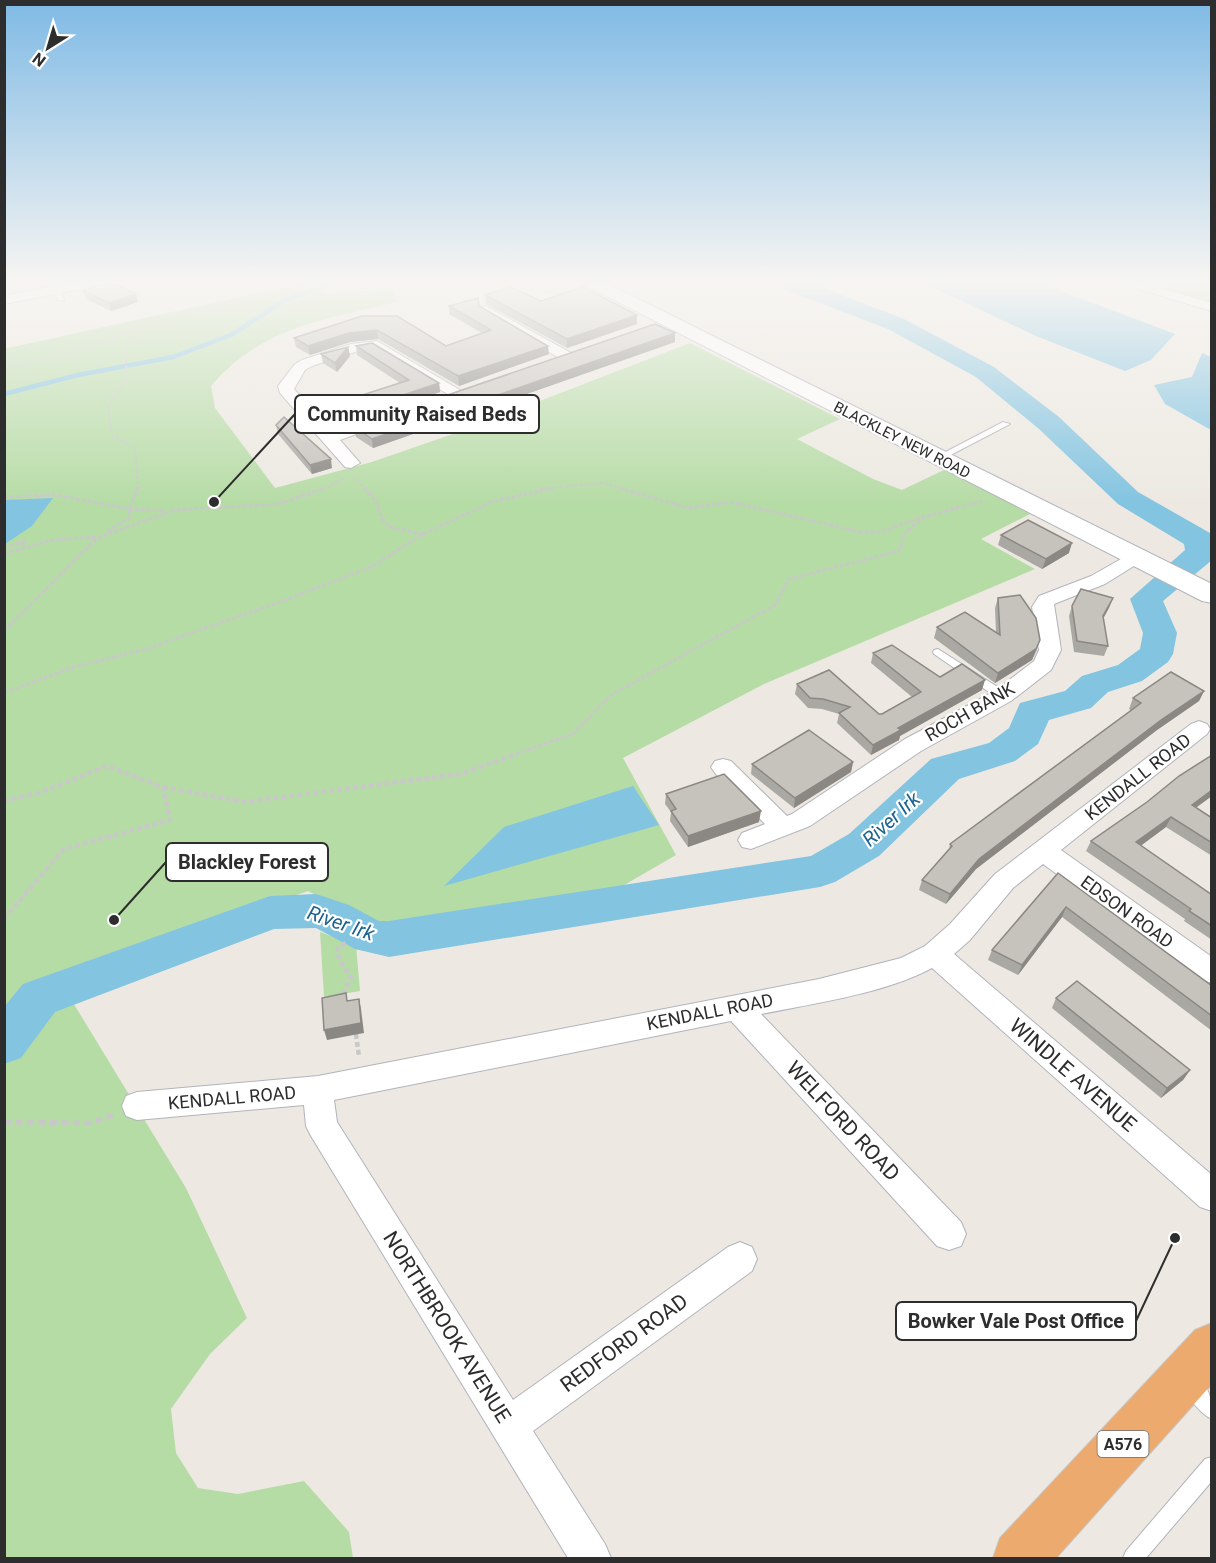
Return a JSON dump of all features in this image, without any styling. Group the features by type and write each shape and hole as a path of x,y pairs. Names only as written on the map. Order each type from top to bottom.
{"highway":[{"name":"A576","path":"1035,1551 1206,1366"}],"street":[{"path":"326,357 300,367 286,390 351,463"},
{"path":"399,357 462,392 435,401"},
{"path":"544,364 563,357"},
{"name":"BLACKLEY NEW ROAD","path":"738,357 1202,590"},
{"path":"329,438 404,412"},
{"name":"ROCH BANK","path":"751,840 801,820 913,745 1003,696 1043,665 1050,650 1042,607 1046,600 1146,563"},
{"name":"KENDALL ROAD","path":"137,1106 318,1090 877,978 907,968 935,954 960,932 1004,881 1199,729"},
{"path":"723,767 783,827"},
{"name":"EDSON ROAD","path":"1044,851 1212,972"},
{"name":"WINDLE AVENUE","path":"935,954 1212,1196"},
{"name":"WELFORD ROAD","path":"736,1007 950,1234"},
{"name":"NORTHBROOK AVENUE","path":"318,1090 322,1126 591,1558"},
{"name":"REDFORD ROAD","path":"508,1426 741,1259"}],"lane":[{"path":"938,458 1006,424"},
{"path":"938,652 1003,696"},
{"path":"1133,1558 1212,1466"}],"path":[{"path":"4,370 51,357"},
{"path":"4,631 97,538 129,518 129,509 137,500 139,472 135,448 112,435 108,406 127,378 126,357"},
{"path":"4,496 55,495 154,512 278,504 318,492 351,474 378,504 381,518 390,527 423,534"},
{"path":"4,693 74,667 143,651 291,598 374,566 423,534 494,501 541,489 603,483 688,507 730,502 860,532 880,532 983,501 992,503 1011,495"},
{"path":"4,554 53,540 97,538 174,510"},
{"path":"4,801 42,792 107,766 163,787 244,802 460,774 573,734 611,695 775,605 789,579 900,551 905,532 924,517"},
{"path":"4,548 25,541 19,548"},
{"path":"4,919 64,849 170,820 163,787"},
{"path":"343,994 351,978 337,950 347,942"},
{"path":"356,1034 360,1059"},
{"path":"4,1122 90,1123 137,1106"}],"green space":[{"path":"4,357 242,357 211,386 215,408 275,488 372,462 470,428 654,357 718,357 840,419 797,439 873,479 902,490 946,469 1030,514 981,539 1035,569 764,684 623,758 676,855 614,891 496,912 378,928 308,891 58,978 186,1188 247,1318 210,1354 171,1409 176,1453 198,1488 238,1494 304,1481 349,1532 353,1558 5,1558"},
{"path":"320,932 356,945 360,991 324,997"}],"water":[{"path":"1089,357 1154,357 1125,371"},
{"path":"1200,357 1211,357 1211,430 1165,404 1154,385 1192,377"},
{"path":"53,498 32,526 5,544 5,500"},
{"path":"633,786 659,825 444,886 504,827"}],"building":[{"path":"326,357 340,357 335,363"},
{"path":"373,357 395,357 439,383 338,417 323,406 345,398 347,400 409,380"},
{"path":"424,357 515,357 458,376"},
{"path":"559,357 607,357 372,439 354,427"},
{"path":"284,417 331,459 310,465 276,425"},
{"path":"1028,520 1072,543 1046,559 1001,535"},
{"path":"1081,589 1113,598 1103,616 1108,646 1077,641 1072,606"},
{"path":"1020,595 1036,618 1040,640 1036,649 998,673 937,627 965,612 1000,635 998,598"},
{"path":"892,645 940,677 962,664 985,680 898,728 901,730 873,745 839,713 850,707 823,699 810,698 797,684 829,670 879,714 882,714 921,692 873,653"},
{"path":"1171,672 1204,691 1161,720 979,859 950,894 922,880 952,846 950,844 1141,703 1133,698"},
{"path":"809,730 853,762 795,798 752,764"},
{"path":"1212,755 1212,790 1192,805 1212,818 1212,843 1171,817 1136,842 1212,895 1212,926 1189,911 1191,909 1091,841 1147,802 1179,776"},
{"path":"724,774 761,811 688,836 671,811 676,809 666,794"},
{"path":"1058,873 1212,986 1212,1016 1066,907 1022,965 992,950"},
{"path":"1077,981 1190,1070 1167,1088 1056,998"},
{"path":"346,993 347,1001 359,999 361,1023 324,1030 322,998"}],"waterway":[{"path":"4,394 78,375 173,357"},
{"name":"River Irk","path":"4,1043 39,998 270,913 289,910 316,911 370,936 389,939 820,871 864,845 945,769 1002,752 1025,735 1033,712 1078,700 1095,684 1130,673 1156,654 1160,633 1146,599 1201,553 1199,540 1128,498 1049,423 985,372 957,357"}],"place":[{"name":"Community Raised Beds","path":"214,502"},
{"name":"Blackley Forest","path":"114,920"},
{"name":"Bowker Vale Post Office","path":"1175,1238"}]}
